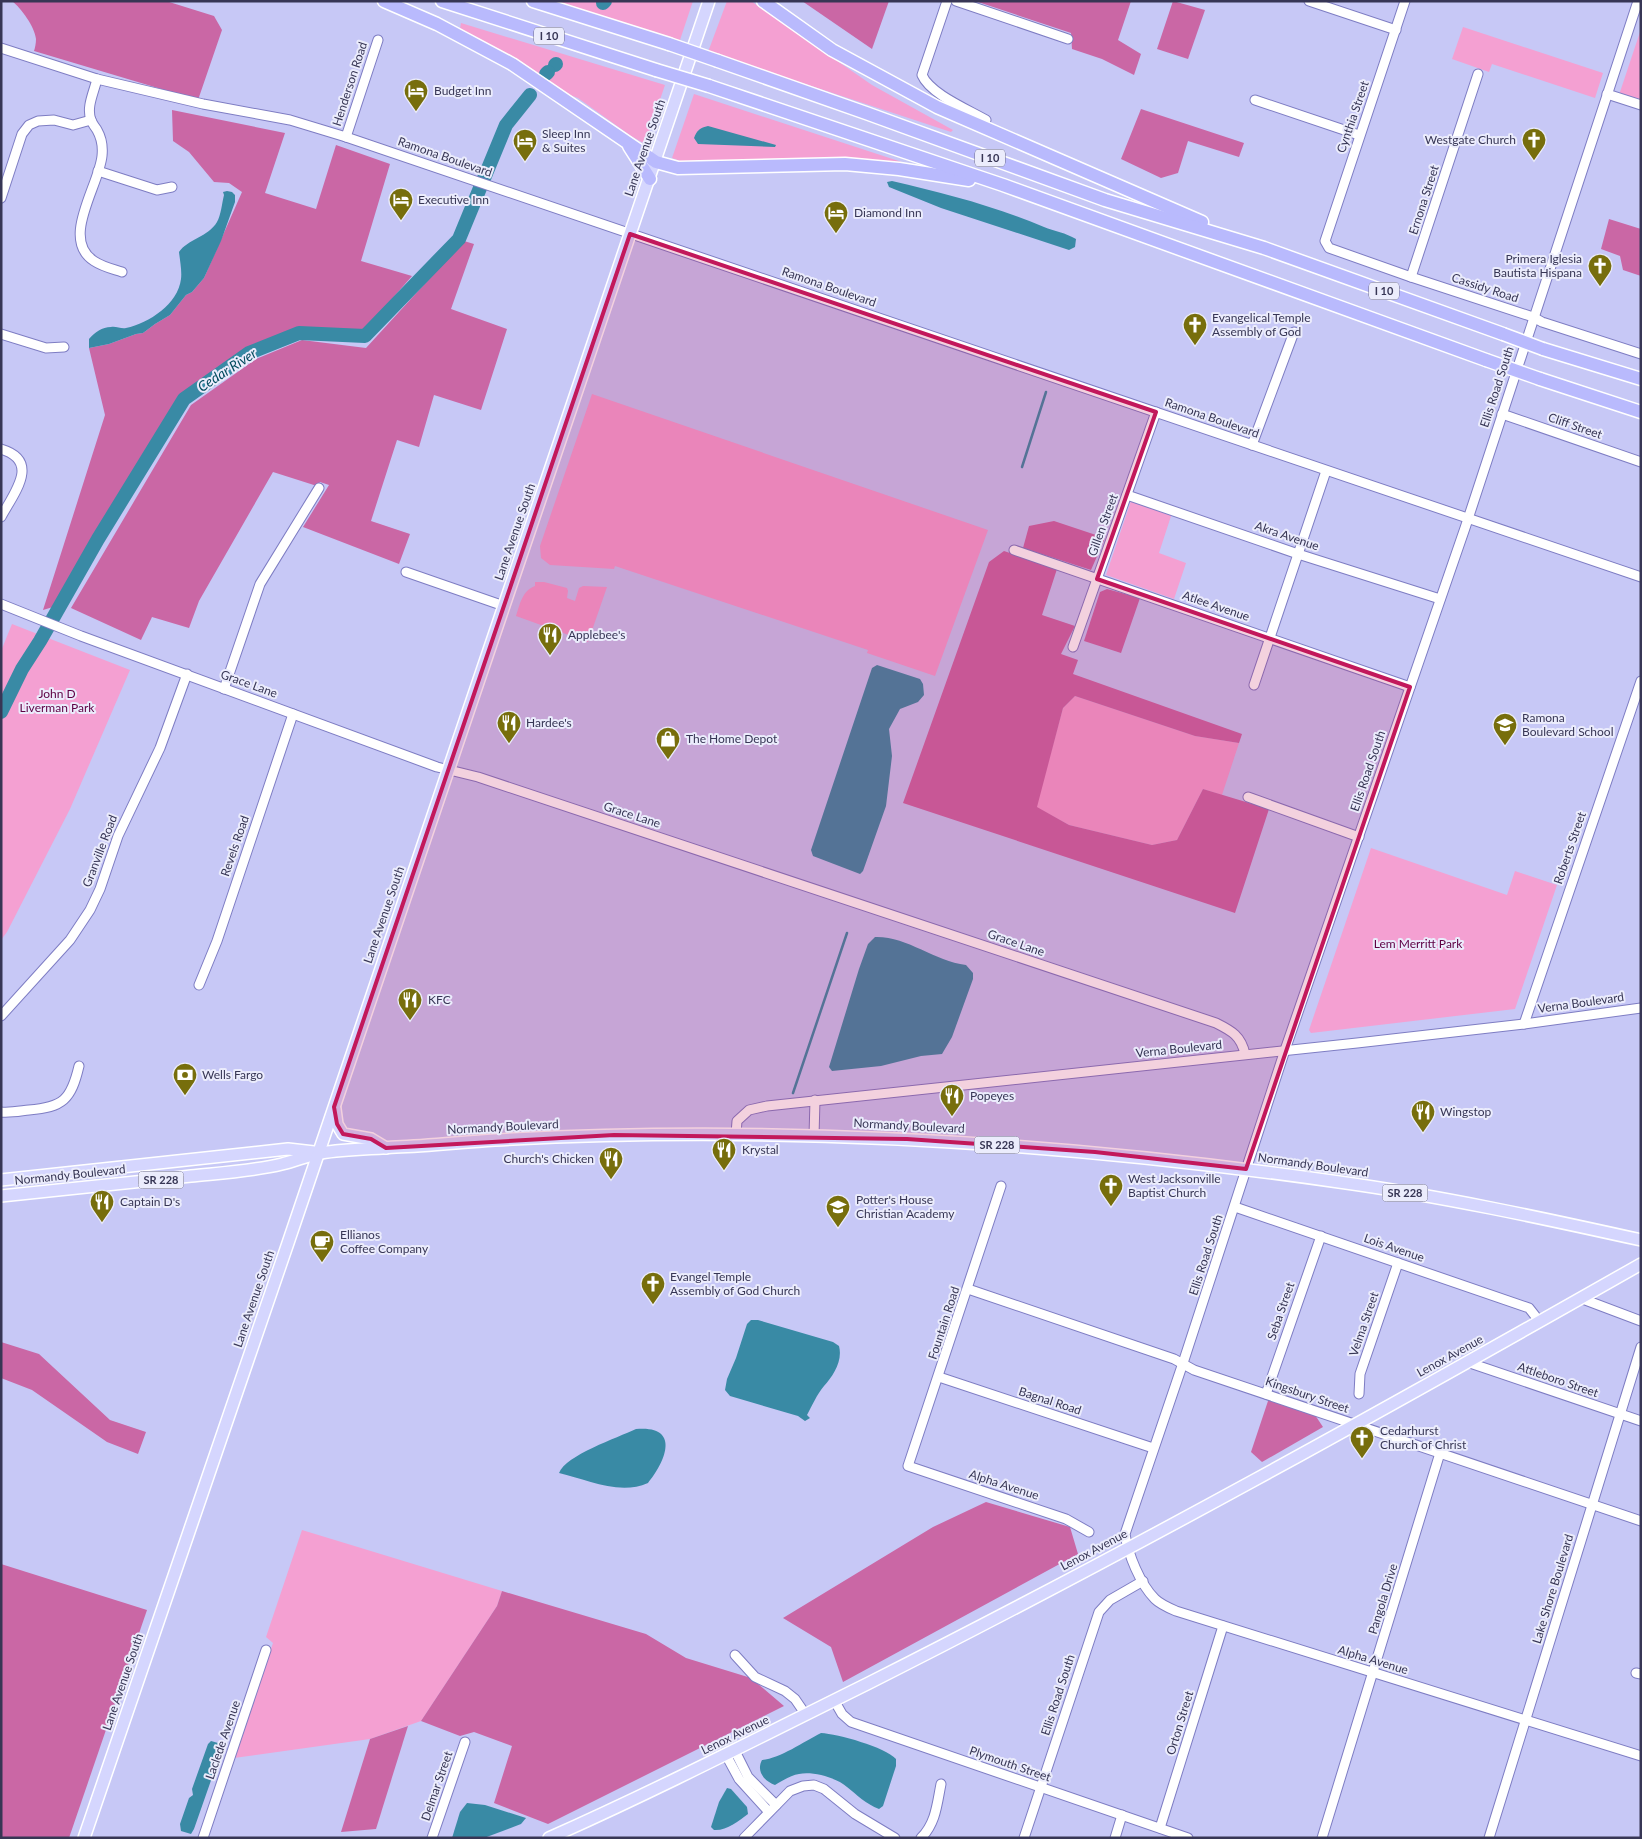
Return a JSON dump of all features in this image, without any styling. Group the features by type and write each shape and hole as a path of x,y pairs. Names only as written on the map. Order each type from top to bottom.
{"highway":[{"path":"384,1 437,24 512,64 656,162 678,168 845,164 872,166 1003,185"},
{"name":"I 10","path":"442,1 708,86 1003,185 1486,360 1641,412"},
{"name":"I 10","path":"533,1 718,61 1105,200 1264,248 1543,349 1641,379"},
{"path":"763,1 832,50 937,107 1160,205 1264,248"},
{"path":"626,142 650,179"}],"main road":[{"name":"Lane Avenue South","path":"84,1838 656,162 709,1"},
{"path":"334,1107 337,1124 343,1134 372,1139 386,1148"},
{"name":"Normandy Boulevard","path":"1,1196 283,1164 318,1153 493,1140 614,1135 736,1134 896,1138 1053,1149 1246,1169 1342,1182 1562,1223 1641,1240"},
{"name":"Normandy Boulevard","path":"1,1180 288,1148 318,1153"},
{"name":"Lenox Avenue","path":"549,1838 731,1753 1127,1549 1540,1322 1641,1264"}],"street":[{"path":"946,1 922,75 925,82 934,90 986,120"},
{"path":"956,1 1068,39"},
{"path":"1309,1 1396,30"},
{"name":"Cynthia Street","path":"1325,241 1405,1"},
{"name":"Ellis Road South","path":"1127,1549 1125,1534 1153,1448 1235,1207 1285,1050 1440,599 1607,94 1638,13 1638,1"},
{"name":"Henderson Road","path":"346,137 378,40"},
{"name":"Ramona Boulevard","path":"1,48 97,79 203,104 290,120 346,137 1641,577"},
{"name":"Ernona Street","path":"1412,277 1478,74"},
{"path":"97,79 90,102 91,120 102,142 102,156 80,226 80,240 83,251 92,260 122,272"},
{"path":"1607,94 1641,105"},
{"path":"1254,100 1359,135"},
{"path":"1,198 22,134 29,126 47,119 73,125 91,120"},
{"path":"98,172 157,190 172,187"},
{"name":"Cassidy Road","path":"1325,241 1329,248 1333,250 1641,354"},
{"path":"1252,445 1294,332"},
{"path":"1,334 46,348 64,347"},
{"name":"Gillen Street","path":"1073,647 1156,412"},
{"name":"Cliff Street","path":"1502,414 1641,462"},
{"path":"1,449 17,456 22,463 22,475 19,484 1,517"},
{"path":"1254,685 1326,471"},
{"path":"224,689 260,584 319,488"},
{"name":"Akra Avenue","path":"1127,495 1298,554 1440,599"},
{"name":"Atlee Avenue","path":"1014,550 1410,686"},
{"path":"406,572 504,606"},
{"name":"Grace Lane","path":"1,604 351,737 448,770 478,777 1216,1023 1238,1036 1245,1054"},
{"name":"Granville Road","path":"1,1016 70,940 90,910 100,889 118,836 158,754 187,674"},
{"name":"Roberts Street","path":"1524,1024 1641,681"},
{"name":"Revels Road","path":"199,985 220,932 293,714"},
{"path":"1248,798 1358,837"},
{"name":"Verna Boulevard","path":"736,1134 737,1121 749,1110 767,1106 1524,1024 1641,1008"},
{"path":"1,1112 49,1108 61,1102 69,1095 76,1081 80,1066"},
{"path":"814,1136 815,1100"},
{"name":"Fountain Road","path":"908,1466 1002,1186"},
{"name":"Lois Avenue","path":"1235,1207 1528,1308 1540,1322"},
{"name":"Seba Street","path":"1266,1394 1321,1236"},
{"name":"Velma Street","path":"1359,1394 1360,1374 1398,1263"},
{"name":"Kingsbury Street","path":"968,1289 1183,1363 1194,1370 1641,1521"},
{"path":"1580,1298 1641,1321"},
{"name":"Lake Shore Boulevard","path":"1489,1838 1641,1347"},
{"name":"Attleboro Street","path":"1467,1362 1641,1421"},
{"name":"Bagnal Road","path":"939,1377 1153,1448"},
{"name":"Pangola Drive","path":"1322,1838 1440,1454"},
{"name":"Alpha Avenue","path":"908,1466 1066,1519 1089,1532"},
{"name":"Alpha Avenue","path":"1127,1549 1143,1581 1155,1599 1168,1607 1223,1626 1641,1756"},
{"name":"Ellis Road South","path":"1024,1838 1099,1612 1110,1600 1143,1581"},
{"name":"Orton Street","path":"1160,1828 1223,1626"},
{"name":"Laclede Avenue","path":"203,1838 266,1650"},
{"path":"735,1655 755,1677 785,1690 795,1699 806,1715"},
{"name":"Plymouth Street","path":"834,1700 842,1714 851,1722 1188,1838"},
{"name":"Delmar Street","path":"432,1838 466,1742"},
{"path":"731,1753 772,1809"},
{"path":"921,1838 929,1830 935,1817 941,1784"},
{"path":"744,1838 795,1788 814,1785 824,1789 855,1814 895,1838"},
{"path":"1115,1838 1122,1815"}],"highlighted area":[{"path":"630,234 1156,412 1097,579 1410,687 1246,1169 1095,1152 907,1139 614,1135 386,1148 371,1139 343,1134 337,1124 334,1107"}],"green space":[{"path":"556,1 693,1 679,43"},
{"path":"727,1 751,1 872,85 953,130 951,132 708,52"},
{"path":"461,23 665,85 645,144 578,98 551,88 490,46 460,29"},
{"path":"1463,27 1603,73 1595,98 1492,64 1489,72 1452,59"},
{"path":"1641,29 1641,102 1619,95"},
{"path":"694,94 917,167 683,162 672,158"},
{"path":"592,394 988,530 935,676 867,653 868,650 615,566 614,569 550,565 541,558 540,546"},
{"path":"1135,500 1172,513 1159,553 1186,563 1174,599 1106,575 1131,501"},
{"path":"535,582 544,582 567,588 567,598 575,601 579,588 583,586 607,587 588,642 516,616 522,598 527,591 535,586"},
{"name":"John D Liverman Park","path":"12,624 130,670 70,809 7,932 1,940 1,651"},
{"path":"1075,696 1195,736 1239,743 1222,795 1203,789 1177,840 1152,845 1069,825 1036,807 1063,708"},
{"name":"Lem Merritt Park","path":"1371,848 1507,895 1515,871 1557,885 1515,1009 1311,1033 1309,1030"},
{"path":"302,1530 502,1591 497,1606 421,1721 370,1739 234,1758 273,1643 266,1637"}],"shaded area":[{"path":"12,1 166,1 214,16 222,30 198,100 34,51 36,39 33,29 23,13"},
{"path":"802,1 889,1 872,49"},
{"path":"975,1 1131,1 1118,40 1141,54 1134,75 1102,59 1072,49 1071,33"},
{"path":"1173,1 1205,10 1188,59 1157,49"},
{"path":"1141,109 1244,143 1239,157 1188,141 1178,173 1161,178 1121,159"},
{"path":"172,110 285,133 265,193 316,209 336,145 390,164 361,261 412,276 364,331 298,329 247,349 180,396 53,607 43,610 105,415 89,348 143,333 170,315 186,295 192,292 204,278 242,192 229,183 214,182 189,152 173,141"},
{"path":"1609,219 1641,229 1641,276 1623,270 1620,256 1601,249"},
{"path":"464,241 474,244 451,309 507,329 481,410 434,395 419,447 397,440 371,521 410,534 399,564 303,527 329,485 320,482 317,486 273,472 199,601 189,628 152,617 141,640 71,608 191,405 256,359 302,340 366,348"},
{"path":"1054,521 1105,538 1091,570 1023,548 1029,526"},
{"path":"1004,551 1057,569 1042,615 1075,626 1061,654 1078,660 1073,674 1242,734 1239,743 1195,736 1075,696 1063,708 1037,807 1069,825 1152,845 1177,840 1203,789 1269,809 1235,913 903,803 989,562"},
{"path":"1107,589 1140,598 1121,653 1084,641 1100,592"},
{"path":"1,1342 39,1354 110,1420 146,1432 138,1454 107,1442 32,1390 1,1378"},
{"path":"1269,1398 1315,1415 1323,1427 1262,1462 1251,1452"},
{"path":"986,1502 1070,1527 1078,1554 843,1682 831,1647 783,1618 933,1527"},
{"path":"1,1564 147,1610 69,1838 1,1838"},
{"path":"502,1591 646,1634 686,1658 751,1678 784,1706 548,1824 494,1803 512,1746 474,1732 460,1736 421,1721 497,1606"},
{"path":"408,1726 376,1829 341,1832 370,1739"}],"water":[{"path":"708,126 776,145 775,147 698,144 694,138 696,133"},
{"path":"892,181 988,206 1072,237 1076,239 1075,247 1069,250 941,208 889,187 887,182"},
{"path":"227,191 235,195 235,202 221,241 204,278 192,292 186,295 170,315 143,333 89,348 89,339 99,330 108,327 124,328 144,322 168,304 179,288 181,279 179,252 187,244 209,231 217,222 220,216 223,192"},
{"path":"877,665 920,679 923,684 924,695 918,702 900,709 889,729 892,756 886,806 863,871 860,874 813,856 811,850 872,668"},
{"path":"875,937 898,940 943,959 966,965 973,973 973,979 952,1037 942,1054 921,1056 881,1066 832,1071 829,1067 859,969 868,944"},
{"path":"751,1320 758,1320 833,1342 839,1346 840,1357 836,1368 831,1378 821,1389 807,1415 810,1418 805,1421 798,1416 730,1396 725,1390 727,1379 747,1324"},
{"path":"636,1429 650,1429 659,1433 664,1439 666,1446 660,1465 648,1483 637,1487 614,1487 559,1473 564,1466 581,1454"},
{"path":"821,1733 861,1742 882,1750 896,1759 896,1766 883,1806 879,1809 874,1807 843,1784 824,1776 799,1774 775,1785 764,1778 760,1768 762,1760 784,1753"},
{"path":"211,1741 218,1743 222,1749 191,1834 181,1831 180,1824 189,1798 193,1795 192,1789 208,1744"},
{"path":"727,1788 731,1789 747,1807 748,1814 728,1827 714,1830 711,1827 719,1802"},
{"path":"467,1803 485,1805 526,1818 521,1824 484,1838 452,1838 460,1812"}],"waterway":[{"name":"Cedar River","path":"1,712 22,669 98,539 184,399 249,353 299,333 365,336 459,239 506,125 530,95"},
{"path":"1022,467 1046,392"},
{"path":"793,1093 847,933"}],"place":[{"name":"Budget Inn","path":"416,112"},
{"name":"Westgate Church","path":"1534,161"},
{"name":"Sleep Inn & Suites","path":"525,162"},
{"name":"Executive Inn","path":"401,221"},
{"name":"Diamond Inn","path":"836,234"},
{"name":"Primera Iglesia Bautista Hispana","path":"1600,287"},
{"name":"Evangelical Temple Assembly of God","path":"1195,346"},
{"name":"Applebee's","path":"550,656"},
{"name":"Hardee's","path":"509,744"},
{"name":"Ramona Boulevard School","path":"1505,746"},
{"name":"The Home Depot","path":"668,760"},
{"name":"KFC","path":"410,1021"},
{"name":"Wells Fargo","path":"185,1096"},
{"name":"Popeyes","path":"952,1117"},
{"name":"Wingstop","path":"1423,1133"},
{"name":"Krystal","path":"724,1171"},
{"name":"Church's Chicken","path":"611,1180"},
{"name":"West Jacksonville Baptist Church","path":"1111,1207"},
{"name":"Captain D's","path":"102,1223"},
{"name":"Potter's House Christian Academy","path":"838,1228"},
{"name":"Ellianos Coffee Company","path":"322,1263"},
{"name":"Evangel Temple Assembly of God Church","path":"653,1305"},
{"name":"Cedarhurst Church of Christ","path":"1362,1459"}]}
